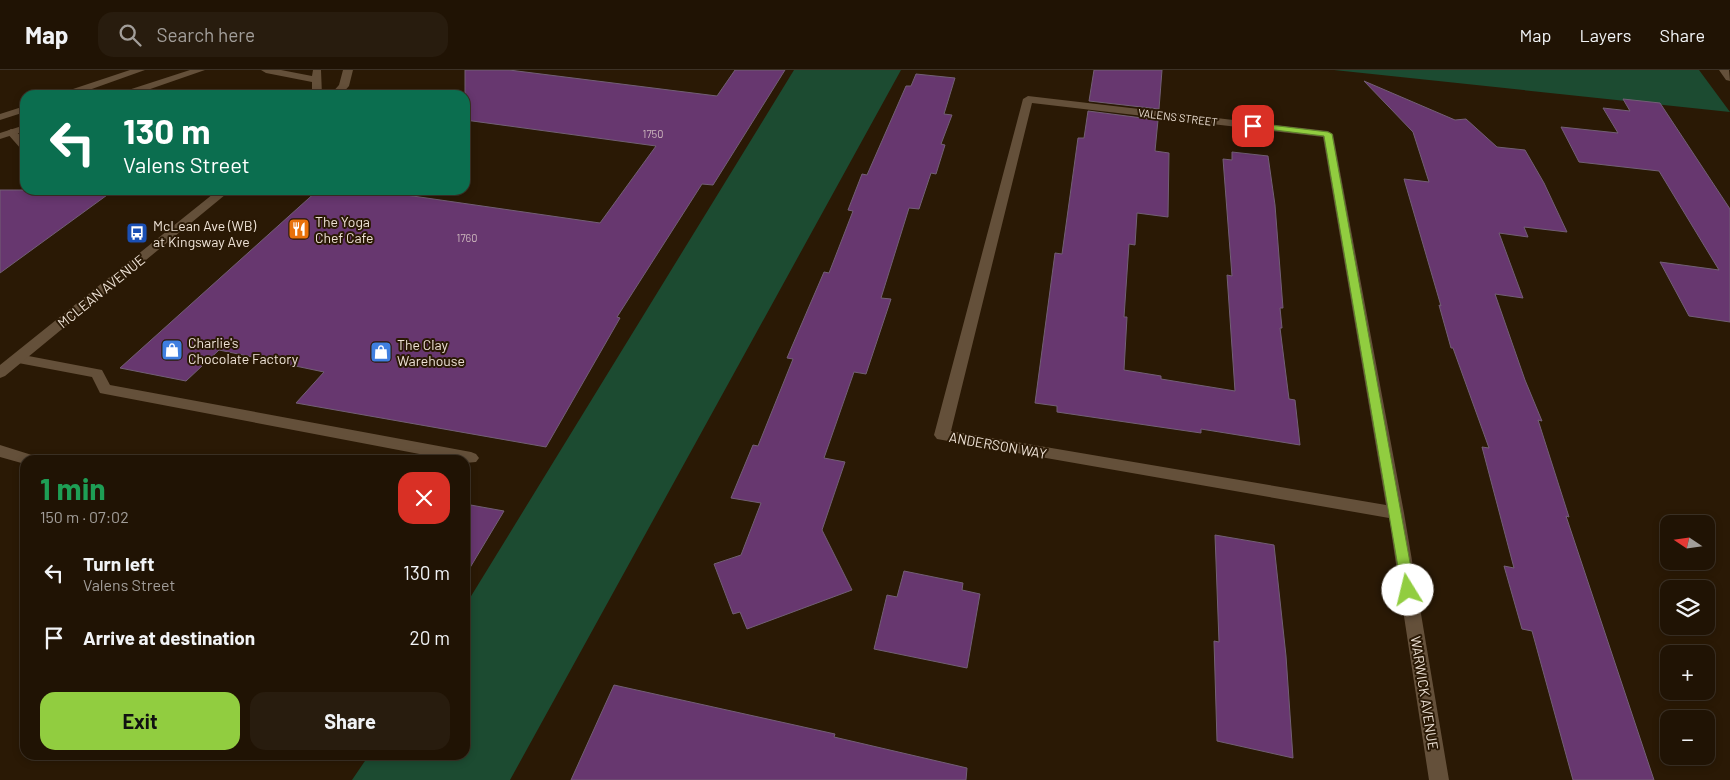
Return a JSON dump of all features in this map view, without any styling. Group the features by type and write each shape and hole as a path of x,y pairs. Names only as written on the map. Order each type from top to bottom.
{"street":[{"path":"80,90 140,70"},
{"path":"138,90 200,70"},
{"path":"266,70 317,75 317,90"},
{"path":"340,90 344,86 348,70"},
{"path":"1724,70 1730,78"},
{"name":"VALENS STREET","path":"1028,100 1328,134"},
{"name":"ANDERSON WAY","path":"1028,100 942,435 1396,513"},
{"path":"0,117 20,111"},
{"path":"0,136 20,129"},
{"path":"11,132 20,142"},
{"name":"WARWICK AVENUE","path":"1328,134 1396,513 1439,780"},
{"name":"MCLEAN AVENUE","path":"0,374 220,195"},
{"path":"18,359 97,373 106,389 455,455"},
{"path":"0,451 20,457"}],"green space":[{"path":"794,70 901,70 510,780 352,780 366,760 470,760 470,598"},
{"path":"1334,70 1699,70 1730,112"}],"building":[{"path":"465,70 509,70 717,96 735,70 785,70 713,185 702,184 617,317 620,318 546,447 296,403 324,372 219,350 186,381 120,368 312,195 406,195 600,223 656,146 470,121 470,90 465,90"},
{"path":"1094,70 1162,70 1159,109 1089,101"},
{"path":"916,74 955,78 944,114 952,115 941,144 945,145 936,174 931,173 919,209 909,208 881,298 891,299 866,374 854,372 824,458 845,462 822,530 852,590 747,629 740,612 733,614 714,564 741,555 761,503 731,498 753,445 758,446 793,359 787,358 824,272 829,273 853,211 848,210 862,174 867,175 906,86 911,86"},
{"path":"1364,81 1455,120 1466,119 1497,147 1525,150 1544,183 1567,232 1524,227 1528,237 1499,233 1523,298 1495,294 1525,380 1542,421 1538,420 1569,517 1566,516 1654,780 1573,780 1532,631 1522,629 1504,566 1514,568 1482,447 1489,448 1453,348 1451,348 1439,305 1441,306 1404,179 1429,182 1413,132"},
{"path":"1623,99 1660,103 1730,209 1730,322 1689,316 1660,262 1719,270 1659,171 1579,162 1561,127 1618,133 1603,108 1630,111"},
{"path":"1088,111 1158,120 1155,151 1169,153 1168,217 1137,213 1135,245 1129,244 1124,317 1127,317 1124,370 1161,376 1161,379 1235,391 1227,275 1232,276 1223,159 1232,160 1232,152 1268,156 1275,205 1283,308 1280,308 1282,328 1280,328 1289,399 1295,400 1300,445 1201,429 1201,433 1057,412 1057,406 1035,403 1055,253 1062,254 1078,138 1084,138"},
{"path":"0,190 20,190 20,195 107,195 0,273"},
{"path":"470,505 504,511 470,568"},
{"path":"1215,535 1274,545 1286,656 1293,758 1217,741 1214,641 1219,642"},
{"path":"904,571 963,583 962,590 980,594 967,668 874,649 887,595 897,597"},
{"path":"614,685 835,734 834,737 967,768 966,780 571,780"}],"place":[{"name":"The Yoga Chef Cafe","path":"299,229"},
{"name":"McLean Ave (WB) at Kingsway Ave","path":"137,233"},
{"name":"Charlie's Chocolate Factory","path":"172,350"},
{"name":"The Clay Warehouse","path":"381,352"}],"route":[{"path":"1253,126 1328,134 1408,590"}]}
